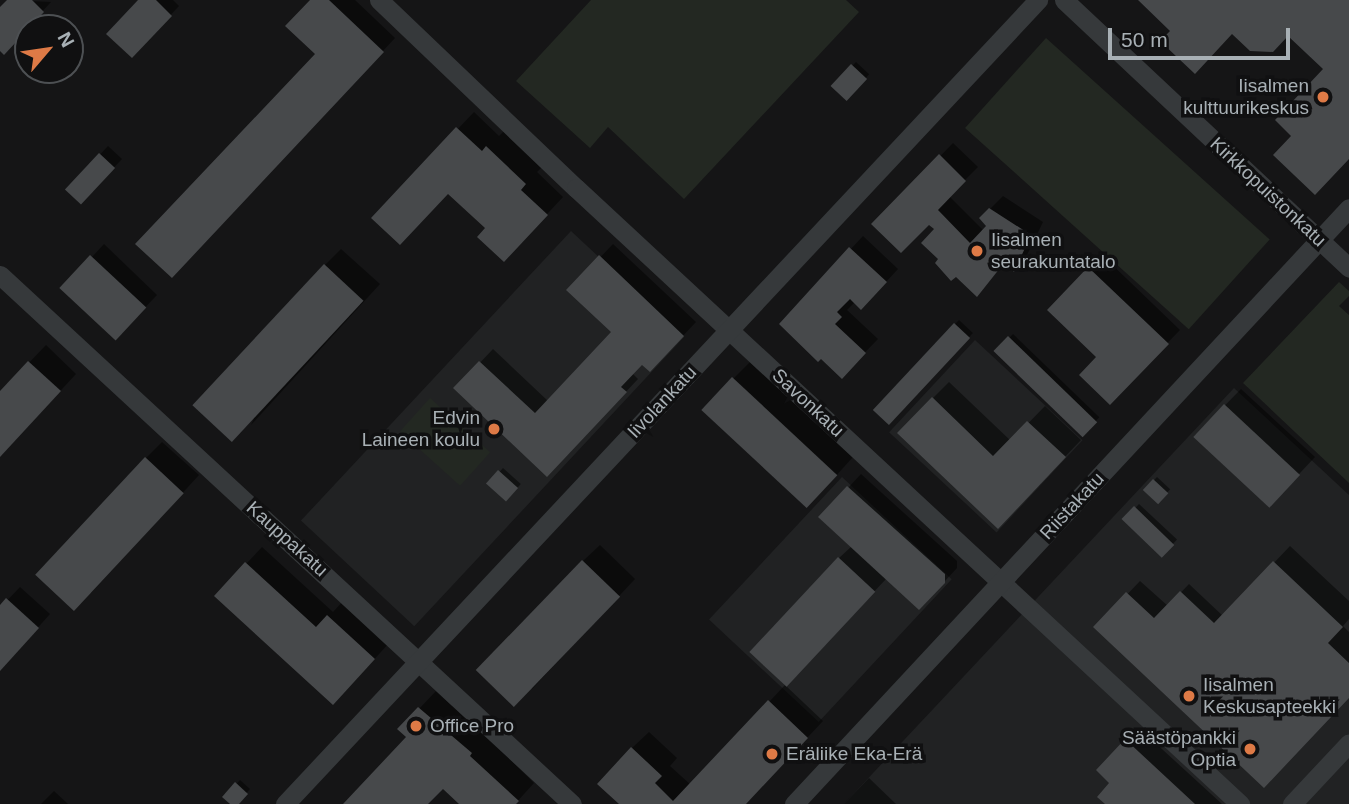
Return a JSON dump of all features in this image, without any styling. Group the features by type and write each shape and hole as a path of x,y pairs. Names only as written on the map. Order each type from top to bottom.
{"street":[{"name":"Savonkatu","path":"379,0 729,330 1240,804"},
{"name":"Iivolankatu","path":"285,804 422,662 1038,0"},
{"name":"Kirkkopuistonkatu","path":"1064,0 1349,268"},
{"name":"Riistakatu","path":"794,804 1349,208"},
{"name":"Kauppakatu","path":"0,275 422,662 572,804"},
{"path":"1292,804 1349,743"}],"shaded area":[{"path":"591,0 846,0 859,12 684,199 608,127 590,148 516,81"},
{"path":"1046,38 1270,239 1189,329 965,128"},
{"name":"Edvin Laineen koulu","path":"571,231 684,337 414,626 301,521"},
{"path":"1339,282 1349,291 1349,296 1339,306 1349,315 1349,483 1243,383"},
{"path":"975,340 1083,440 997,532 889,432"},
{"path":"1234,388 1349,495 1349,804 844,804"},
{"path":"430,398 490,452 460,486 400,431"},
{"path":"842,477 952,579 819,722 709,620"}],"building":[{"path":"7,0 32,0 44,12 14,14 14,44 4,55 0,51 0,7"},
{"path":"138,0 156,0 172,16 132,58 106,34"},
{"path":"310,0 329,0 384,52 172,278 135,244 315,54 285,26"},
{"name":"Iisalmen kulttuurikeskus","path":"1138,0 1349,0 1349,159 1315,195 1273,155 1291,136 1275,120 1323,69 1288,36 1273,52 1250,51 1232,34 1195,74 1160,41 1170,31"},
{"path":"851,64 867,79 847,101 831,86"},
{"path":"456,127 482,151 486,146 526,184 521,190 548,215 504,262 477,237 485,228 448,194 400,245 371,218"},
{"path":"99,153 115,168 81,205 65,190"},
{"path":"939,154 966,181 938,210 970,243 986,226 979,218 989,208 1031,235 1014,272 1004,263 977,297 956,277 951,281 935,263 938,259 921,243 934,229 929,225 901,253 871,224"},
{"path":"849,247 887,282 861,310 850,299 837,312 842,317 835,324 866,353 842,379 821,359 818,362 779,324"},
{"path":"90,255 146,308 116,340 59,288"},
{"path":"599,255 684,336 650,372 642,365 621,387 627,392 547,477 453,388 479,361 535,413 611,332 566,290"},
{"path":"324,264 363,301 232,442 192,405"},
{"path":"1088,267 1169,344 1110,405 1079,375 1096,357 1047,310"},
{"path":"954,323 970,338 889,425 873,410"},
{"path":"1008,336 1097,422 1083,437 993,351"},
{"path":"28,361 61,391 0,457 0,391"},
{"path":"732,377 837,475 807,508 701,410"},
{"path":"932,397 993,456 1027,421 1066,457 998,529 897,433"},
{"path":"1224,404 1300,475 1269,508 1193,437"},
{"path":"145,457 184,493 74,611 35,575"},
{"path":"498,470 518,488 506,501 486,483"},
{"path":"1153,479 1168,493 1158,504 1143,490"},
{"path":"847,486 945,574 945,583 919,610 818,517"},
{"path":"1134,506 1174,545 1162,558 1121,519"},
{"path":"838,557 875,592 787,687 749,652"},
{"path":"582,560 620,597 514,707 476,670"},
{"path":"1273,561 1343,627 1328,643 1349,663 1349,698 1264,788 1093,627 1126,592 1154,618 1180,591 1214,623"},
{"path":"245,562 316,627 327,615 375,659 333,705 214,596"},
{"path":"6,598 39,628 0,671 0,605"},
{"path":"768,700 808,738 746,804 619,804 597,784 631,747 662,776 655,783 673,801"},
{"path":"418,707 472,753 470,756 519,801 516,804 459,804 443,789 428,804 343,804 406,737 397,729"},
{"path":"1125,739 1195,804 1105,804 1097,797 1109,783 1096,770"},
{"path":"235,782 248,794 239,804 230,804 222,797"}],"place":[{"name":"Iisalmen kulttuurikeskus","path":"1323,97"},
{"name":"Iisalmen seurakuntatalo","path":"977,251"},
{"name":"Edvin Laineen koulu","path":"494,429"},
{"name":"Iisalmen Keskusapteekki","path":"1189,696"},
{"name":"Office Pro","path":"416,726"},
{"name":"Säästöpankki Optia","path":"1250,749"},
{"name":"Eräliike Eka-Erä","path":"772,754"}]}
